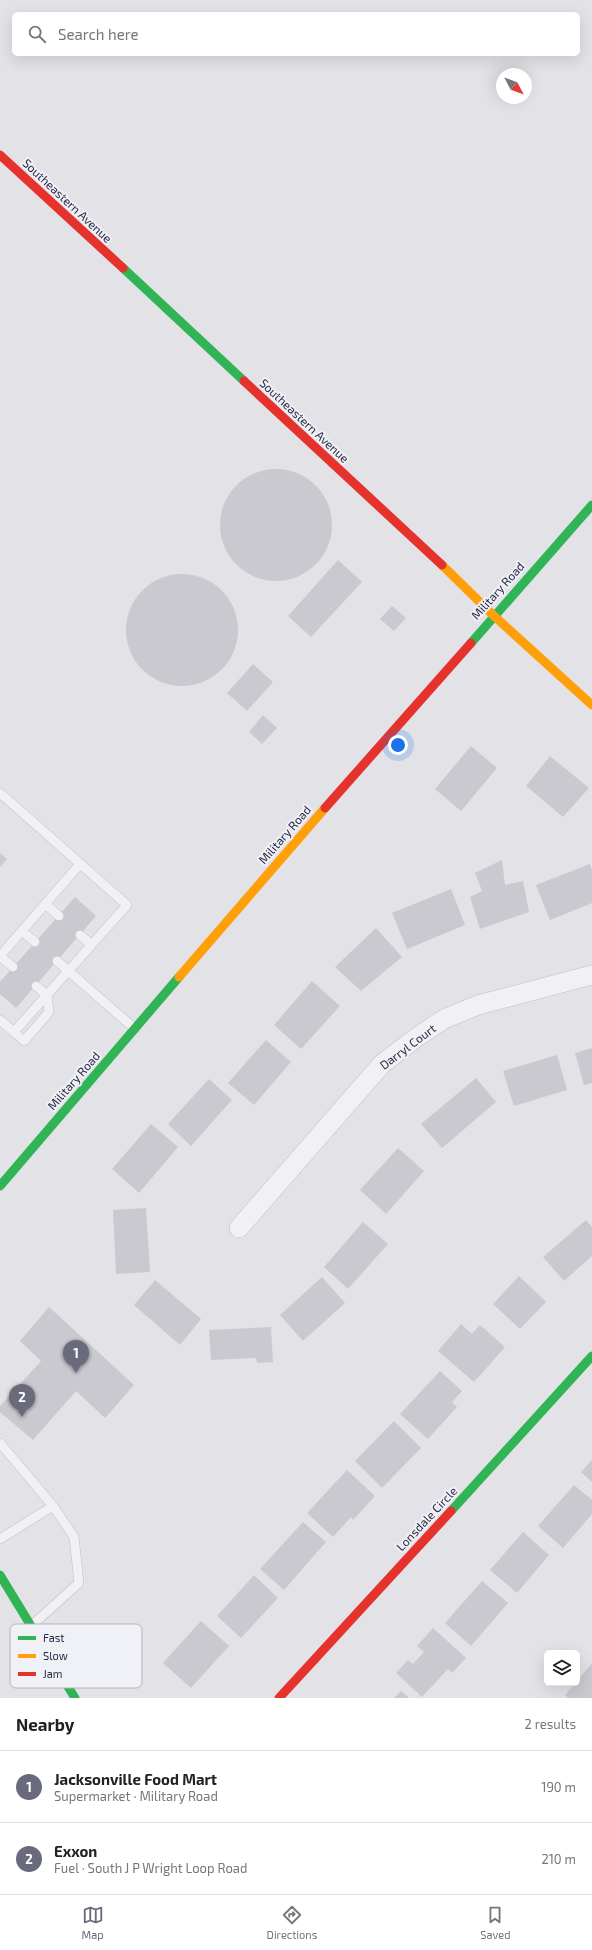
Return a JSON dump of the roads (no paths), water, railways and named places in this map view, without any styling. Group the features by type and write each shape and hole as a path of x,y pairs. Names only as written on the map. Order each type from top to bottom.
{"street":[{"name":"Southeastern Avenue","path":"0,155 422,545 493,615 592,705"},
{"name":"Military Road","path":"0,1186 493,615 592,505"},
{"name":"Darryl Court","path":"239,1228 382,1064 413,1040 444,1019 478,1005 592,975"},
{"name":"Lonsdale Circle","path":"279,1698 325,1645 554,1399 592,1356"},
{"path":"0,1575 30,1624"},
{"path":"69,1688 75,1698"}],"lane":[{"path":"0,793 127,905 14,1032"},
{"path":"13,967 0,956 80,864"},
{"path":"45,904 59,916"},
{"path":"22,931 35,942"},
{"path":"80,935 91,944"},
{"path":"57,961 135,1029"},
{"path":"0,1020 24,1041 49,1012 47,995 36,986"},
{"path":"0,1443 53,1506 74,1537 79,1583 33,1624"},
{"path":"0,1540 53,1506"}],"place":[{"name":"Jacksonville Food Mart","path":"76,1373"},
{"name":"Exxon","path":"22,1417"}]}
